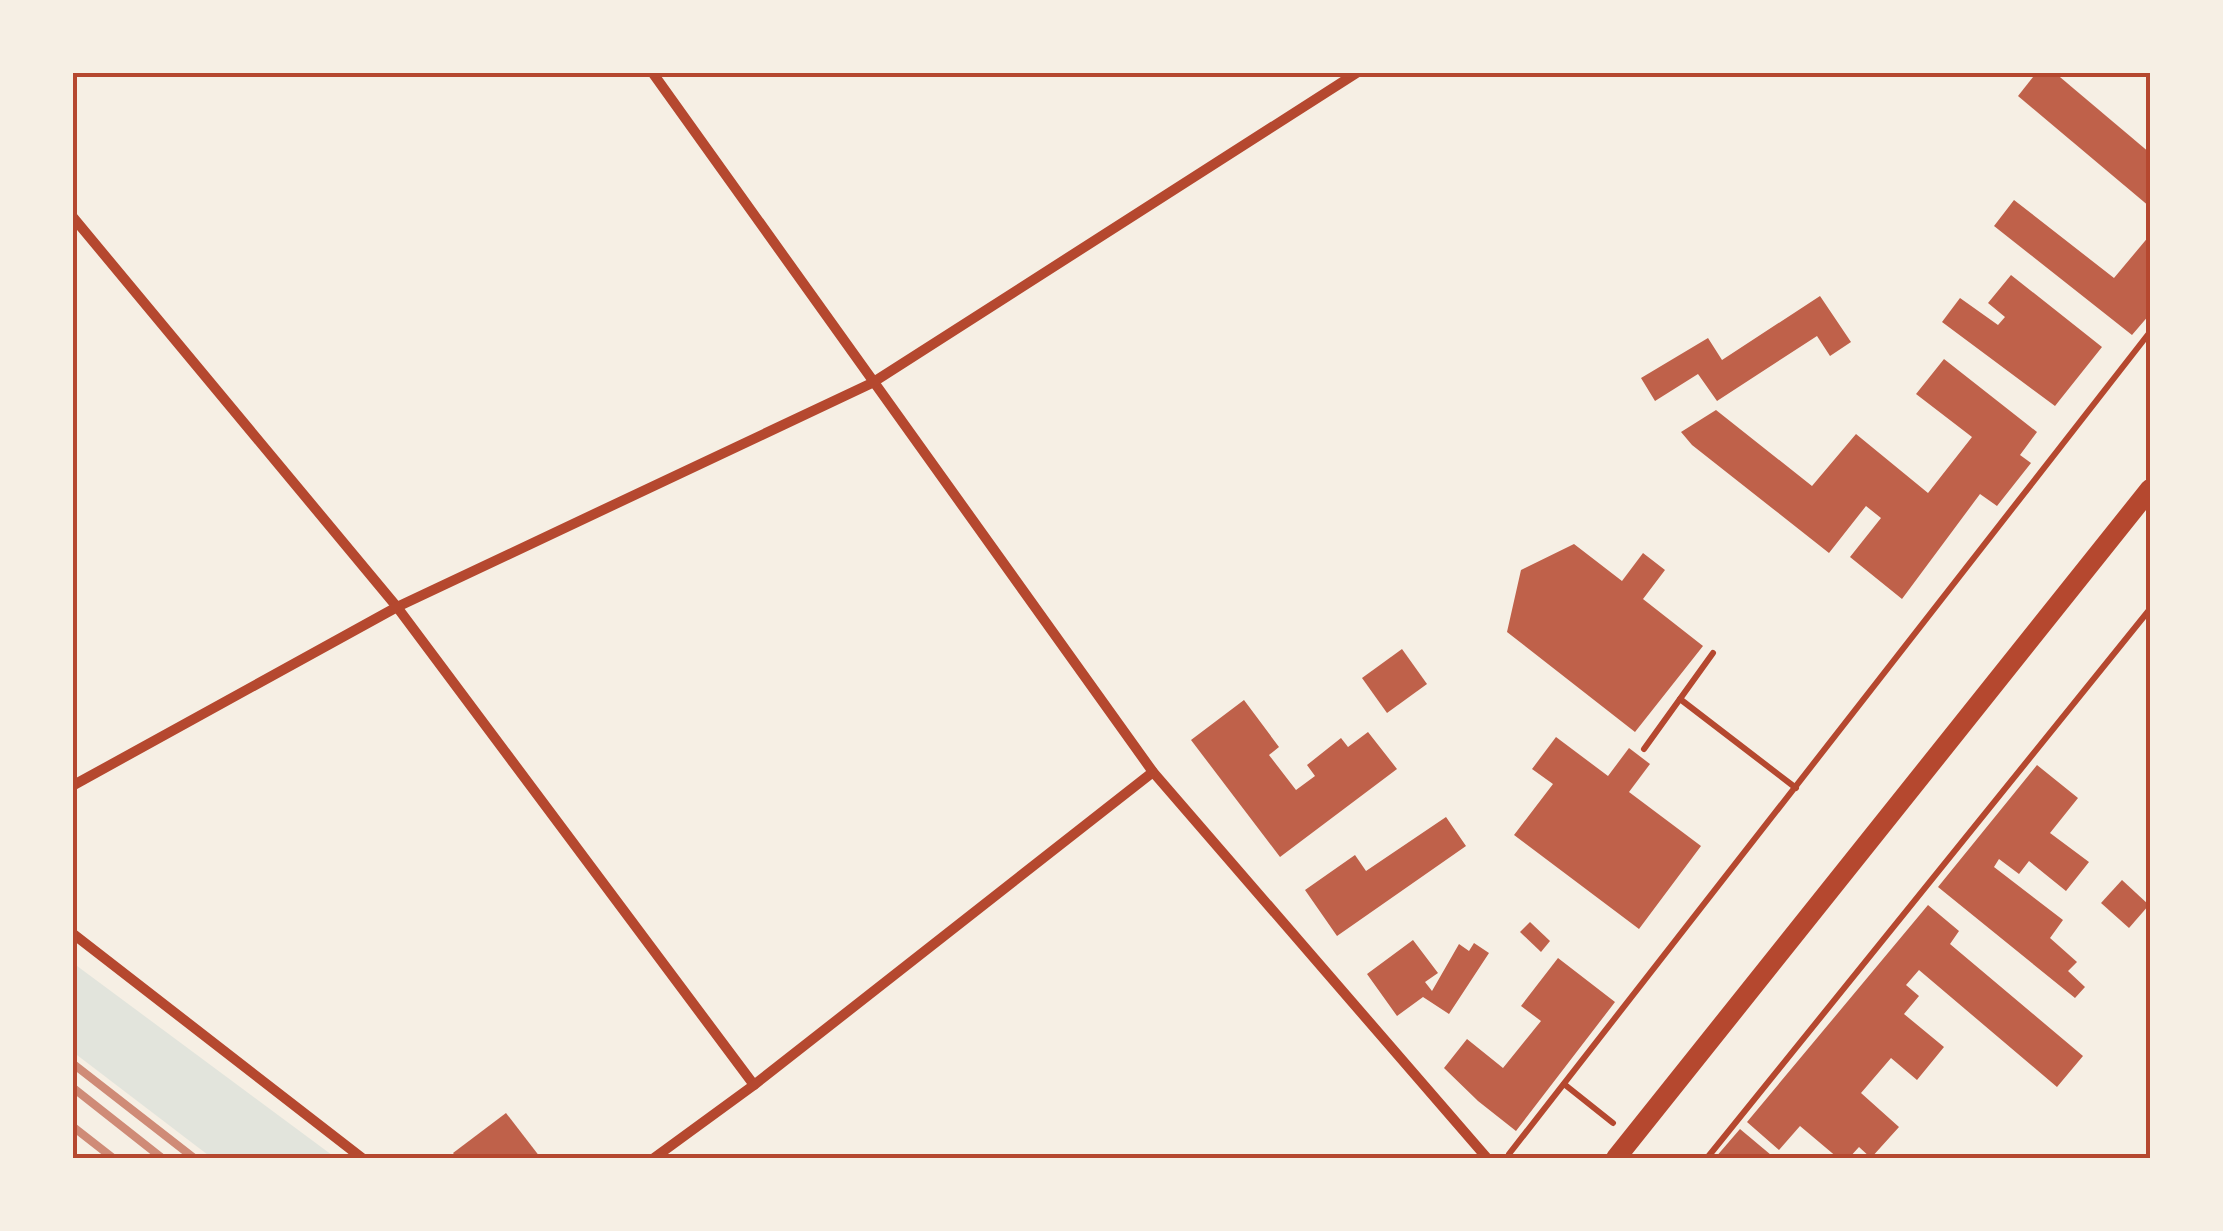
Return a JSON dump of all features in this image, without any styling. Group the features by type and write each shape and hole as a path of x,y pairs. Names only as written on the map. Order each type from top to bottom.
{"main road":[{"path":"1616,1158 2150,489"}],"street":[{"path":"652,72 1153,772 1487,1158"},
{"path":"72,786 397,608 872,383 1358,72"},
{"path":"72,216 397,608 754,1085"},
{"path":"654,1158 754,1085 1153,772"},
{"path":"72,933 362,1158"}],"path":[{"path":"1505,1158 2150,332"},
{"path":"1707,1158 2150,609"},
{"path":"1644,749 1713,653"},
{"path":"1680,699 1796,788"}],"shaded area":[{"path":"73,963 336,1158 212,1158 73,1052"}],"building":[{"path":"2037,72 2054,72 2150,153 2150,207 2018,96"},
{"path":"2014,200 2114,278 2150,235 2150,314 2132,335 1994,226"},
{"path":"2011,275 2102,347 2055,406 1942,322 1960,298 1998,325 2005,317 1988,303"},
{"path":"1820,296 1851,342 1830,356 1817,336 1717,401 1698,374 1655,401 1641,378 1708,338 1722,360"},
{"path":"1944,359 2037,432 2020,455 2031,463 1997,506 1980,494 1902,599 1850,557 1881,518 1866,506 1829,553 1692,445 1681,432 1716,410 1812,486 1856,434 1928,493 1972,437 1916,394"},
{"path":"1574,544 1622,581 1643,553 1665,570 1643,599 1703,646 1635,732 1507,632 1521,570"},
{"path":"1402,649 1427,684 1387,713 1362,678"},
{"path":"1244,700 1279,747 1269,755 1296,790 1315,776 1307,765 1341,738 1348,747 1368,732 1397,769 1280,857 1191,740"},
{"path":"1556,737 1608,776 1629,748 1650,764 1629,792 1701,846 1639,929 1514,835 1553,784 1532,769"},
{"path":"2037,765 2078,798 2050,833 2089,862 2066,891 2029,861 2019,874 1999,859 1994,867 2063,920 2050,938 2077,962 2068,971 2085,987 2075,998 1938,887"},
{"path":"1446,817 1466,846 1337,936 1305,890 1355,855 1366,871"},
{"path":"2122,880 2149,905 2129,928 2101,903"},
{"path":"1928,905 1959,931 1950,944 2083,1056 2057,1087 1919,970 1906,985 1919,996 1904,1014 1944,1047 1917,1080 1891,1058 1861,1093 1899,1127 1871,1158 1859,1147 1849,1158 1838,1158 1800,1126 1779,1150 1747,1122"},
{"path":"1530,922 1550,941 1541,952 1520,932"},
{"path":"1413,940 1438,973 1425,982 1432,991 1459,944 1469,951 1474,943 1489,953 1449,1014 1423,997 1397,1016 1367,974"},
{"path":"1558,958 1615,1002 1516,1131 1444,1068 1467,1039 1503,1068 1541,1021 1521,1006"},
{"path":"506,1113 540,1157 457,1158 453,1153"},
{"path":"1740,1129 1771,1155 1769,1158 1715,1158"}],"railway":[{"path":"72,1063 194,1158"},
{"path":"72,1087 162,1158"},
{"path":"72,1126 113,1158"}]}
